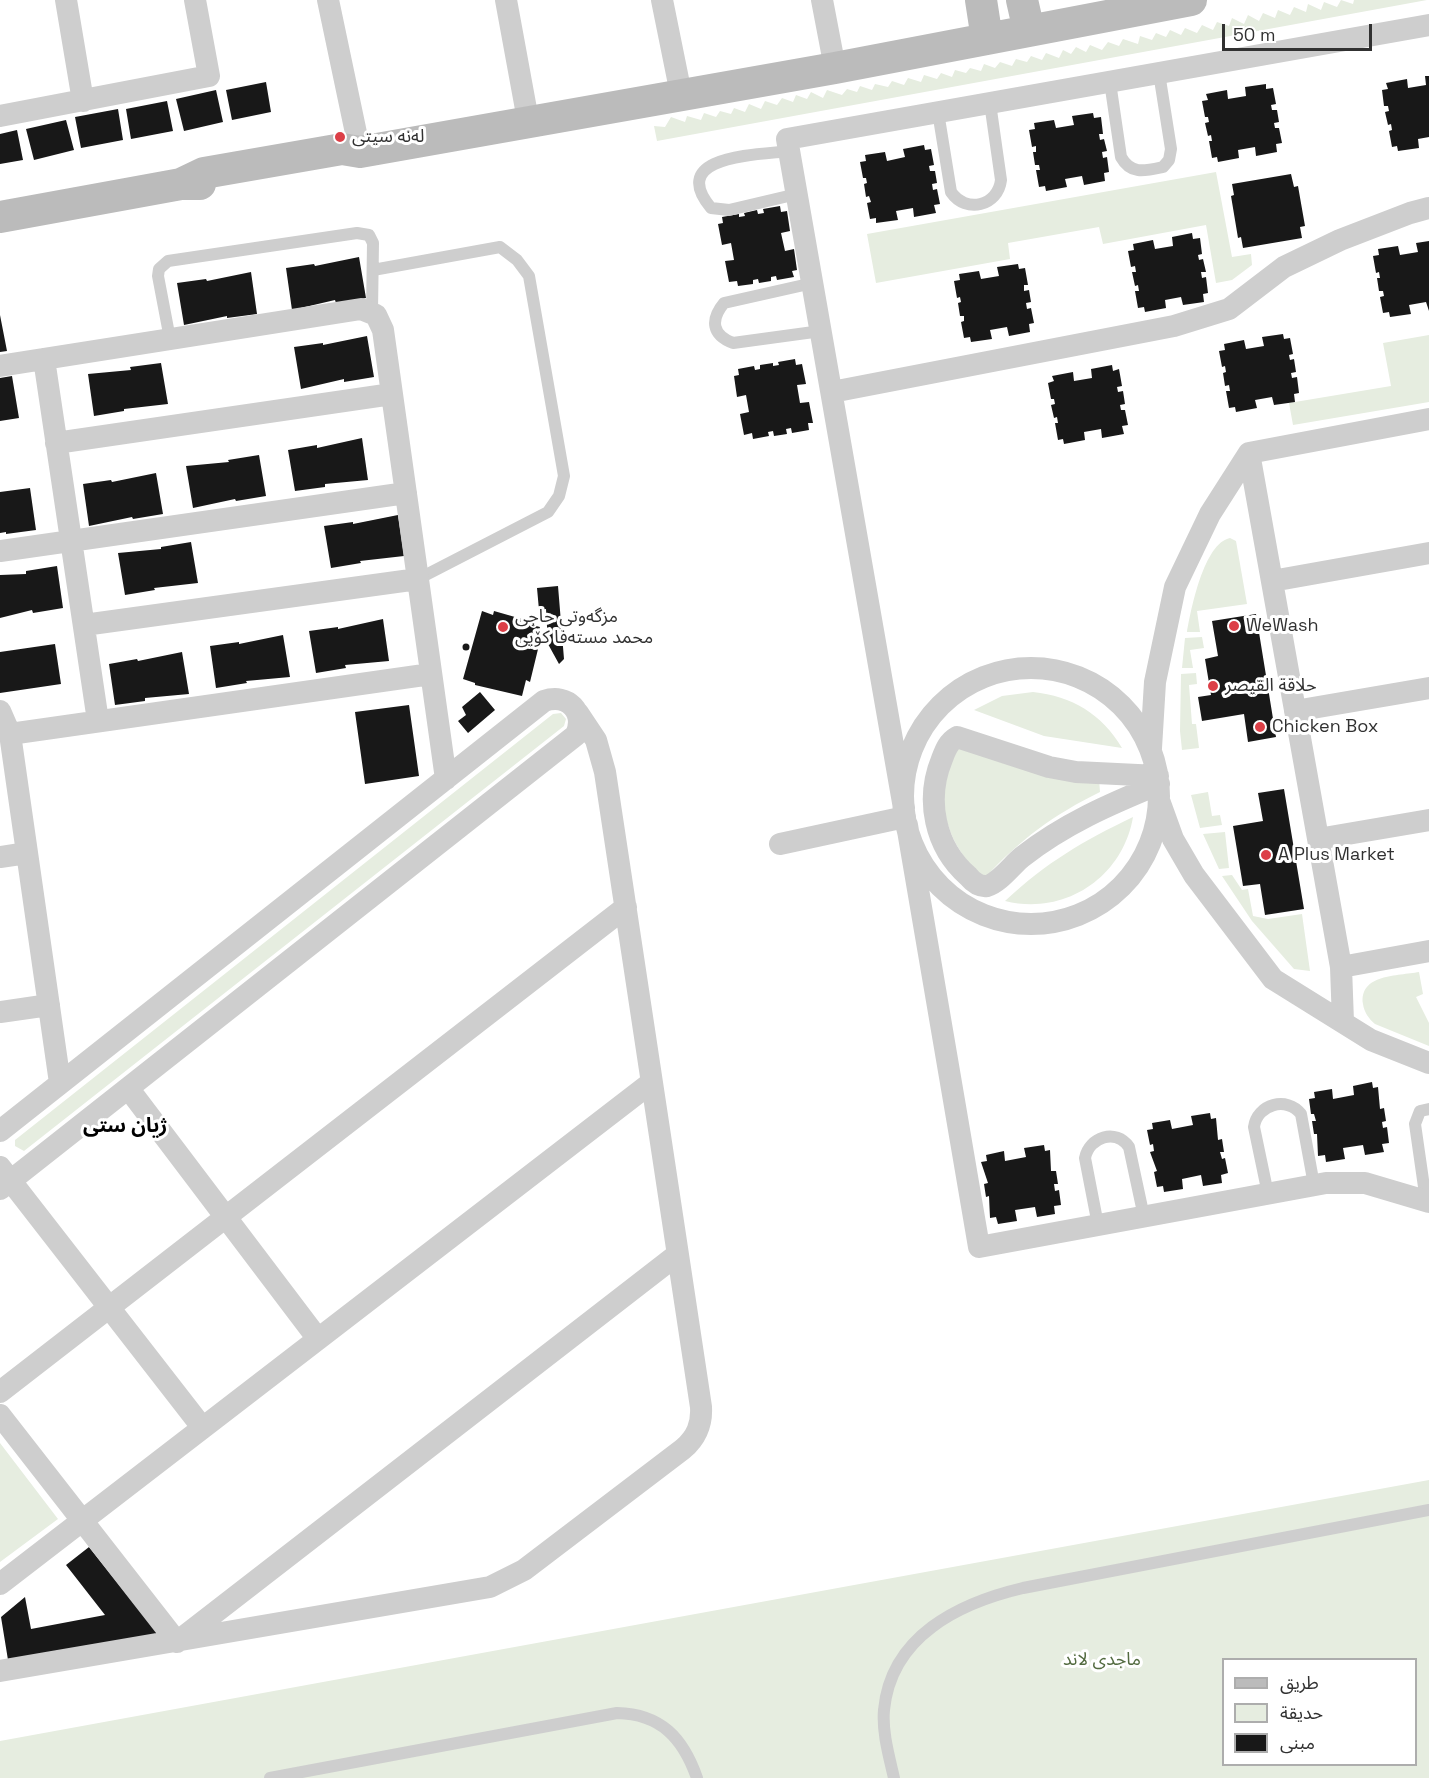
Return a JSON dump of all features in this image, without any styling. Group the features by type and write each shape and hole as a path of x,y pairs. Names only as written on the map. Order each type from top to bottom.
{"street":[{"path":"66,0 83,101"},
{"path":"0,116 210,76 195,0"},
{"path":"328,0 360,152"},
{"path":"506,0 528,120"},
{"path":"662,0 681,94"},
{"path":"822,0 835,68"},
{"path":"981,0 987,39"},
{"path":"1023,0 1029,31"},
{"path":"0,218 181,184 205,184 334,165 352,159 360,152 528,120 835,68 1191,0"},
{"path":"1427,1202 1365,1183 1314,1185 979,1247 787,139 1429,26"},
{"path":"832,392 1174,326 1228,309 1284,267 1340,240 1429,208"},
{"path":"0,366 361,309 372,311 382,324 446,779"},
{"path":"44,359 98,721"},
{"path":"56,442 392,394"},
{"path":"1115,700 1130,704 1143,700 1153,690 1175,587 1210,514 1249,453 1429,419"},
{"path":"1249,453 1341,967 1343,1022"},
{"path":"0,551 406,493"},
{"path":"1272,581 1429,553"},
{"path":"84,625 418,579"},
{"path":"1151,750 1134,719 1115,700 1084,679 1047,669 1009,670 973,682 942,704 919,734 906,770 906,816 920,858 942,886 978,912 1012,921 1048,922 1090,909 1119,889 1143,857 1155,828 1159,787"},
{"path":"9,734 431,674"},
{"path":"1155,682 1151,750 1173,839 1184,858 1273,979 1371,1040 1429,1063"},
{"path":"1295,711 1429,688"},
{"path":"0,1131 544,701 560,698 574,706 596,740 602,756 701,1415 698,1430 684,1449 524,1570 490,1587 0,1671"},
{"path":"0,711 9,734 60,1083"},
{"path":"202,1427 109,1307 4,1178 128,1088 576,735 580,720 578,712"},
{"path":"957,737 1049,767 1102,774 1159,787 1108,805 1059,830 1030,851 991,885 985,886 973,882 955,863 942,841 935,818 933,793 938,768 951,741 957,737"},
{"path":"780,844 906,816"},
{"path":"1318,839 1429,820"},
{"path":"1143,857 1155,848 1168,846 1184,858"},
{"path":"0,857 27,853"},
{"path":"0,1392 626,907"},
{"path":"1341,967 1429,951"},
{"path":"0,1012 49,1005"},
{"path":"0,1584 652,1082"},
{"path":"128,1088 318,1339"},
{"path":"177,1642 678,1254"},
{"path":"0,1415 177,1642"}],"lane":[{"path":"1110,82 1121,157 1126,166 1133,171 1163,168 1169,160 1171,148 1159,73"},
{"path":"938,112 951,192 957,201 967,205 982,204 992,199 999,190 1000,180 990,103"},
{"path":"789,151 725,160 708,165 699,178 700,195 711,208 729,210 797,194"},
{"path":"170,339 158,276 159,269 168,261 361,232 372,238 372,311"},
{"path":"373,270 500,247 517,260 529,276 564,476 559,496 548,512 418,579"},
{"path":"813,283 724,303 715,319 715,330 721,338 733,343 821,331"},
{"path":"1268,1194 1254,1127 1255,1118 1261,1110 1270,1107 1287,1104 1295,1107 1301,1114 1314,1185"},
{"path":"1427,1202 1415,1124 1420,1111 1429,1109"},
{"path":"1098,1225 1084,1158 1092,1142 1102,1138 1116,1137 1124,1140 1130,1147 1144,1217"},
{"path":"894,1778 884,1727 884,1711 890,1681 896,1667 913,1642 953,1613 988,1598 1023,1588 1429,1510"},
{"path":"270,1778 617,1713 635,1713 663,1726 678,1739 688,1755 697,1778"}],"green space":[{"path":"1341,0 1353,4 1354,0 1427,0 657,141 654,126 665,127 671,117 685,122 687,116 701,120 704,113 716,117 720,111 731,114 734,108 745,112 749,104 761,109 765,101 777,105 782,98 793,102 796,95 807,99 811,92 823,98 827,90 842,95 847,89 857,92 860,86 872,90 875,84 888,87 892,81 904,85 908,78 921,82 924,75 937,79 941,73 952,77 955,70 966,73 970,68 981,71 984,64 995,68 1000,62 1012,66 1016,59 1027,62 1031,56 1042,60 1046,53 1059,58 1063,50 1071,54 1076,47 1086,52 1090,45 1102,50 1108,42 1119,46 1123,39 1138,44 1140,36 1152,40 1156,33 1166,37 1170,30 1181,35 1185,28 1197,33 1202,25 1213,30 1217,22 1229,26 1232,18 1244,24 1248,15 1259,21 1263,13 1275,18 1278,10 1290,15 1294,7 1306,12 1308,4 1321,10 1324,2 1337,7"},
{"path":"1216,172 1232,257 1251,254 1252,265 1232,280 1216,283 1206,225 1103,244 1099,227 1008,243 1010,259 876,283 867,234"},
{"path":"1429,335 1429,402 1293,425 1289,403 1391,386 1383,343"},
{"path":"1230,538 1236,541 1247,604 1197,611 1200,632 1187,632 1200,578 1206,564 1221,543"},
{"path":"1202,637 1204,648 1190,650 1193,668 1182,668 1185,638"},
{"path":"1196,673 1197,684 1189,685 1192,724 1196,724 1199,748 1182,750 1181,674"},
{"path":"1033,692 1061,698 1085,709 1105,725 1122,748 1044,736 974,710 1002,696"},
{"path":"561,713 566,719 564,726 24,1151 15,1146 15,1140 553,714"},
{"path":"958,745 1099,779 1100,792 1068,809 1038,829 985,878 960,850 945,815 945,785"},
{"path":"1208,792 1212,816 1220,815 1222,825 1200,828 1191,795"},
{"path":"1133,817 1127,838 1117,858 1104,874 1088,887 1069,897 1049,903 1027,904 1005,901 1066,853"},
{"path":"1225,832 1229,868 1219,869 1203,834"},
{"path":"1232,875 1242,890 1248,889 1253,916 1268,919 1302,914 1310,971 1294,969 1252,921 1222,876"},
{"path":"1419,972 1423,994 1416,997 1429,1023 1429,1046 1375,1024 1364,1010 1363,1004 1363,994 1373,982 1391,976"},
{"path":"0,1443 58,1519 0,1562"},
{"name":"ماجدی لاند","path":"1429,1480 1429,1778 0,1778 0,1741"}],"building":[{"path":"1425,76 1429,76 1429,137 1418,139 1419,148 1398,151 1397,146 1392,147 1389,131 1392,130 1391,124 1388,125 1385,112 1389,111 1388,106 1384,106 1382,90 1388,89 1386,83 1407,79 1408,88 1426,85"},
{"path":"266,82 271,112 232,120 226,90"},
{"path":"1266,84 1266,89 1273,88 1276,104 1271,105 1272,110 1277,110 1279,122 1274,123 1275,128 1279,128 1282,143 1276,144 1277,152 1256,156 1255,147 1238,150 1239,158 1218,162 1217,157 1212,158 1209,141 1212,141 1211,135 1208,136 1205,123 1209,122 1208,117 1205,117 1202,101 1208,100 1206,94 1227,90 1228,99 1246,96 1245,87"},
{"path":"216,90 223,122 184,131 176,99"},
{"path":"167,101 173,131 131,139 126,109"},
{"path":"118,109 123,140 81,148 75,117"},
{"path":"1093,113 1094,118 1101,117 1103,134 1099,134 1100,140 1104,139 1107,151 1102,152 1103,158 1107,157 1109,172 1104,173 1105,181 1084,185 1082,176 1065,179 1067,187 1046,191 1045,186 1039,187 1036,170 1040,170 1039,165 1035,165 1033,152 1036,152 1036,146 1032,147 1029,130 1035,129 1034,123 1054,120 1056,128 1074,125 1072,116"},
{"path":"66,120 74,150 34,160 26,129"},
{"path":"17,130 23,160 0,164 0,134"},
{"path":"924,145 925,150 931,149 934,165 929,166 930,171 935,171 937,183 932,184 933,190 937,189 940,204 934,205 936,213 914,217 913,208 896,211 898,220 876,223 876,218 870,219 867,203 871,202 869,196 866,197 864,184 867,183 866,178 863,178 860,162 866,161 865,155 885,152 887,161 905,157 903,149"},
{"path":"1291,174 1294,187 1298,186 1305,226 1300,227 1302,238 1243,248 1241,237 1238,238 1231,196 1234,195 1232,184"},
{"path":"780,206 781,212 787,211 790,231 781,233 785,251 794,249 797,270 792,271 794,277 777,280 776,276 771,277 771,281 759,283 758,279 753,280 753,284 738,286 737,281 729,282 725,261 734,260 731,243 722,245 718,224 723,223 722,217 739,214 739,217 745,216 744,213 757,210 758,214 764,213 763,209"},
{"path":"1192,233 1193,239 1200,238 1202,254 1198,255 1199,260 1203,259 1206,272 1201,272 1202,278 1206,277 1208,293 1203,294 1204,302 1183,305 1181,297 1165,300 1166,308 1145,312 1144,307 1138,308 1135,291 1139,291 1138,285 1135,286 1132,272 1136,272 1135,266 1131,267 1128,251 1134,250 1133,244 1153,240 1155,249 1173,246 1172,237"},
{"path":"1429,241 1429,311 1426,302 1409,305 1411,314 1390,317 1389,312 1383,313 1380,297 1384,296 1383,291 1379,291 1377,278 1380,278 1379,272 1376,273 1373,256 1379,255 1378,249 1398,246 1400,255 1418,252 1416,243"},
{"path":"359,257 366,298 336,303 335,300 292,310 286,268 314,264 315,266"},
{"path":"1018,264 1019,269 1025,268 1028,285 1024,285 1024,291 1029,290 1031,302 1026,303 1027,309 1031,308 1034,323 1029,324 1030,332 1009,336 1007,327 990,330 992,339 971,342 970,337 964,338 961,322 964,321 964,316 960,316 958,303 961,302 960,297 957,298 954,281 960,280 959,274 979,271 981,279 999,276 997,267"},
{"path":"251,272 257,314 227,318 227,316 184,325 177,283 206,279 207,281"},
{"path":"0,315 7,351 0,352"},
{"path":"1283,334 1284,339 1290,338 1293,354 1289,355 1290,360 1294,359 1296,372 1291,373 1292,378 1297,377 1299,393 1294,394 1295,402 1274,405 1272,397 1255,400 1257,408 1236,412 1235,407 1229,408 1226,391 1230,391 1229,385 1225,386 1223,373 1226,372 1225,366 1222,367 1219,351 1225,350 1224,344 1244,340 1246,349 1264,346 1262,337"},
{"path":"367,336 374,377 344,382 344,379 301,389 294,347 323,343 323,345"},
{"path":"795,359 796,365 802,364 806,384 797,385 800,403 809,402 813,423 808,423 809,430 792,433 791,428 786,429 787,434 774,436 773,431 768,432 769,436 753,439 752,433 744,435 740,414 749,412 746,395 737,397 734,376 739,375 738,369 754,366 755,370 760,369 760,365 773,363 773,366 779,365 778,362"},
{"path":"161,363 168,404 124,409 124,411 94,416 88,374 131,370 130,367"},
{"path":"1112,365 1113,371 1119,369 1122,386 1117,387 1118,392 1123,391 1125,404 1120,405 1121,410 1125,410 1128,425 1122,426 1124,434 1102,438 1101,429 1084,432 1085,440 1064,444 1063,439 1058,440 1055,423 1058,423 1057,417 1054,418 1051,405 1055,404 1054,399 1051,399 1048,383 1054,381 1052,376 1073,372 1074,381 1092,378 1091,369"},
{"path":"12,376 19,418 0,421 0,378"},
{"path":"362,438 368,480 325,484 325,487 295,491 288,450 317,445 317,448"},
{"path":"259,455 266,496 236,501 235,499 193,508 186,466 229,462 228,460"},
{"path":"156,473 163,514 133,519 132,517 89,526 83,484 111,480 112,482"},
{"path":"30,488 36,530 0,533 0,492"},
{"path":"398,515 404,556 360,561 361,563 331,568 324,526 353,522 353,524"},
{"path":"191,542 198,583 154,588 155,590 125,595 118,553 161,549 161,547"},
{"path":"57,566 63,608 33,613 32,610 0,618 0,575 26,574 26,571"},
{"path":"558,586 564,659 559,664 548,644 546,609 539,610 537,588"},
{"path":"482,611 493,615 494,611 529,621 528,624 540,627 535,644 539,645 530,682 526,680 522,696 475,685 463,679"},
{"path":"1256,614 1276,737 1248,742 1244,714 1202,721 1198,697 1211,695 1205,659 1218,656 1212,621"},
{"path":"383,619 389,661 345,665 346,668 316,673 309,631 338,627 338,629"},
{"path":"283,635 290,677 246,681 247,683 216,688 210,646 239,642 239,644"},
{"path":"55,644 61,684 0,693 0,652"},
{"path":"466,644 469,647 466,650 463,647"},
{"path":"182,652 189,694 145,698 145,701 115,705 109,664"},
{"path":"480,692 495,710 468,733 458,721 466,715 462,707"},
{"path":"409,705 419,776 365,784 355,712"},
{"name":"A Plus Market","path":"1284,789 1304,909 1265,915 1260,884 1243,886 1233,826 1263,821 1258,793"},
{"path":"1372,1082 1373,1088 1378,1087 1380,1109 1384,1108 1386,1121 1382,1122 1383,1128 1387,1127 1389,1143 1382,1144 1384,1152 1365,1155 1363,1145 1343,1148 1345,1159 1326,1162 1325,1155 1318,1156 1317,1134 1314,1134 1312,1121 1316,1121 1314,1114 1311,1114 1309,1099 1315,1098 1314,1092 1332,1089 1333,1099 1354,1095 1353,1086"},
{"path":"1210,1113 1211,1119 1216,1118 1218,1140 1222,1139 1224,1152 1220,1152 1222,1159 1225,1158 1228,1173 1221,1175 1222,1183 1203,1186 1201,1175 1182,1179 1183,1189 1164,1192 1163,1186 1157,1187 1154,1172 1157,1171 1150,1152 1154,1151 1153,1144 1150,1145 1147,1130 1153,1129 1152,1123 1170,1120 1172,1129 1193,1125 1191,1116"},
{"path":"1044,1145 1045,1151 1050,1150 1051,1171 1056,1171 1058,1184 1054,1184 1055,1191 1059,1190 1061,1205 1054,1206 1055,1214 1037,1217 1035,1207 1015,1210 1017,1221 998,1224 996,1217 990,1218 989,1196 986,1197 984,1184 988,1183 981,1162 987,1161 986,1155 1004,1151 1005,1161 1026,1157 1024,1148"},
{"path":"89,1547 159,1635 8,1660 1,1617 25,1597 31,1629 105,1615 66,1565"}],"place":[{"name":"لەنە سیتی","path":"340,137"},
{"name":"WeWash","path":"1234,626"},
{"name":"مزگەوتی حاجی محمد مستەفا کۆیی","path":"503,627"},
{"name":"حلاقة القيصر","path":"1213,686"},
{"name":"Chicken Box","path":"1260,727"},
{"name":"A Plus Market","path":"1266,855"}],"district":[{"name":"ژیان ستی","path":"125,1127"}]}
